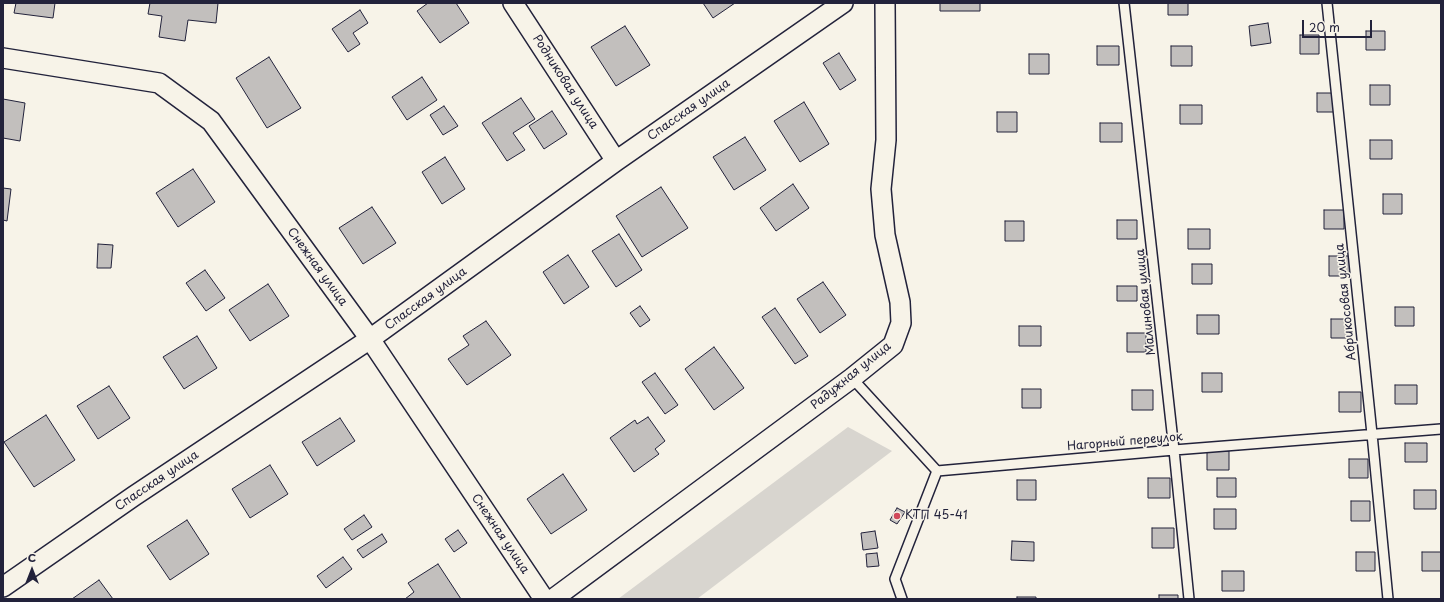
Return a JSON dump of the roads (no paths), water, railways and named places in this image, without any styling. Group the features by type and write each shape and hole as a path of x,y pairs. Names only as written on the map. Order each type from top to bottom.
{"street":[{"name":"Родниковая улица","path":"513,3 616,161"},
{"name":"Спасская улица","path":"3,587 134,496 370,339 616,161 843,3"},
{"name":"Радужная улица","path":"553,599 852,378 893,345 901,323 900,302 885,235 881,189 886,140 885,3"},
{"name":"Снежная улица","path":"3,58 159,83 211,121 370,339 544,599"}],"lane":[{"name":"Малиновая улица","path":"1124,3 1174,450 1189,599"},
{"name":"Абрикосовая улица","path":"1327,3 1388,599"},
{"path":"852,378 937,471 895,579 902,599"},
{"name":"Нагорный переулок","path":"937,471 1174,450 1441,429"}],"place":[{"name":"КТП 45-41","path":"897,516"}]}
